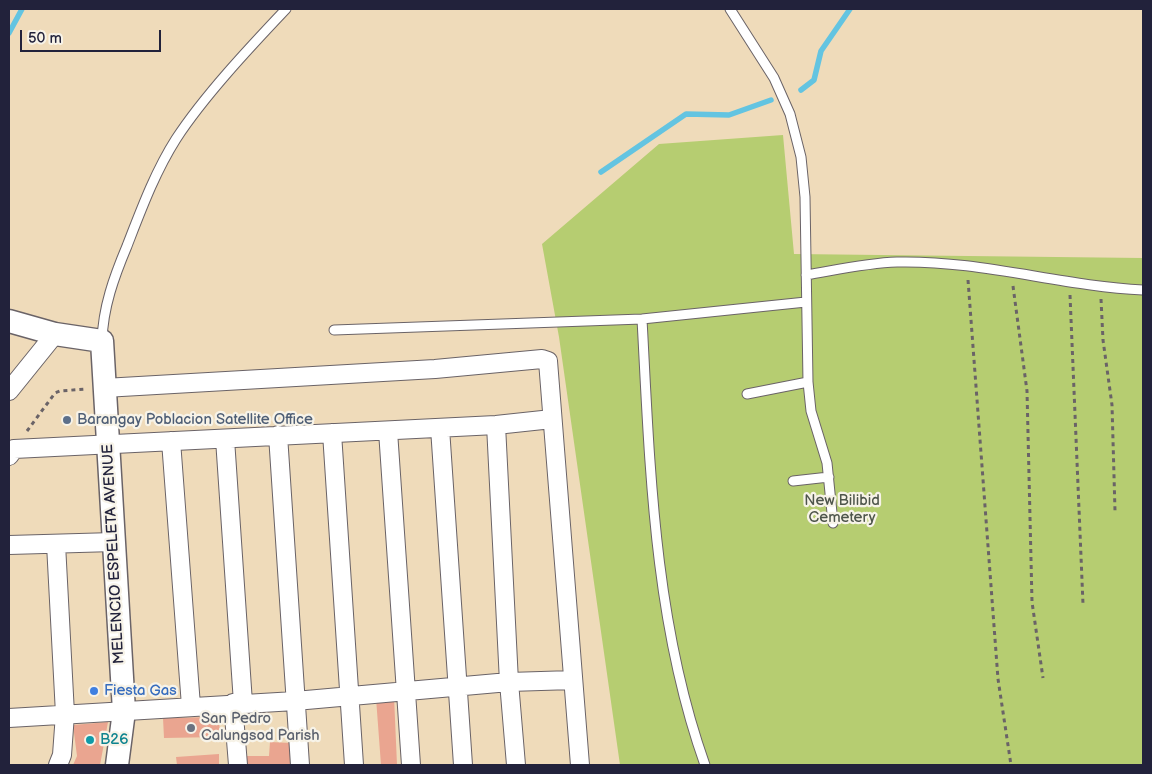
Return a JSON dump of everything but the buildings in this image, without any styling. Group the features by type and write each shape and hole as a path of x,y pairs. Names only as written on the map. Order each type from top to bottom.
{"street":[{"path":"9,321 55,334 102,341"},
{"path":"9,391 55,334"},
{"name":"MELENCIO ESPELETA AVENUE","path":"102,341 124,711 117,765"},
{"path":"104,388 435,369 542,359 548,362 550,368 552,419 580,765"},
{"path":"11,452 278,434 388,431 496,425 552,419"},
{"path":"496,425 509,682 516,765"},
{"path":"440,428 463,765"},
{"path":"388,431 411,765"},
{"path":"332,433 354,765"},
{"path":"278,434 300,765"},
{"path":"225,439 238,703 238,765"},
{"path":"172,441 191,706"},
{"path":"9,545 114,542"},
{"path":"56,544 64,714 62,755 58,765"},
{"path":"10,722 64,714 295,701 509,682 573,680"}],"lane":[{"path":"102,341 104,317 114,280 146,197 176,140 208,98 286,9"},
{"path":"730,9 774,78 790,114 801,157 805,197 808,382 811,411 824,448 829,477 833,523"},
{"path":"806,275 896,262 967,266 1069,282 1143,290"},
{"path":"334,330 642,319 806,302"},
{"path":"642,319 650,466 665,605 676,670 705,765"},
{"path":"747,394 808,382"},
{"path":"793,481 829,477"}],"path":[{"path":"967,266 998,679 1011,765"},
{"path":"1012,273 1026,391 1032,602 1043,678"},
{"path":"1069,282 1083,604"},
{"path":"1100,286 1102,326 1112,405 1116,511"},
{"path":"11,452 55,393 104,388"}],"green space":[{"name":"New Bilibid Cemetery","path":"783,135 794,254 1143,258 1143,765 620,765 559,337 542,244 659,144"}],"waterway":[{"path":"9,33 22,9"},
{"path":"801,90 814,80 821,51 850,9"},
{"path":"601,172 686,114 729,115 771,100"}],"place":[{"name":"Barangay Poblacion Satellite Office","path":"67,420"},
{"name":"Fiesta Gas","path":"94,691"},
{"name":"San Pedro Calungsod Parish","path":"191,728"},
{"name":"B26","path":"90,740"}]}
